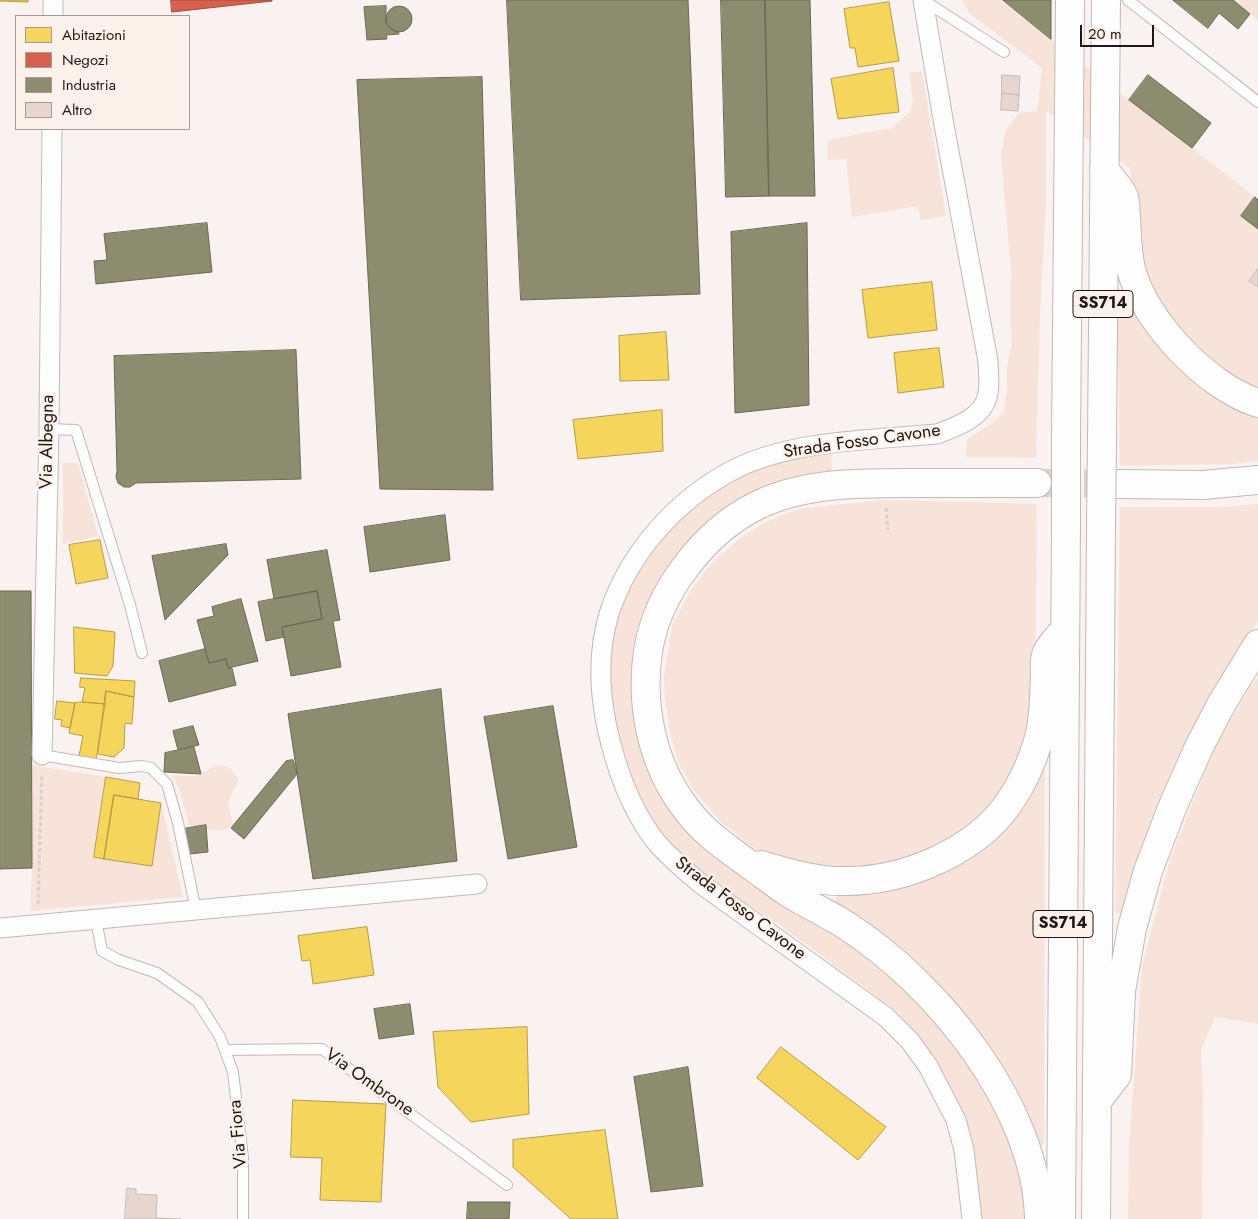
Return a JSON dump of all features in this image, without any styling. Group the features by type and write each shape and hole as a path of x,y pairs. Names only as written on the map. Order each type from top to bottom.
{"highway":[{"name":"SS714","path":"1061,1219 1070,0"},
{"name":"SS714","path":"1096,1219 1106,0"},
{"path":"1104,160 1125,198 1131,269 1142,297 1160,324 1184,354 1207,375 1230,391 1258,403"},
{"path":"1120,484 1203,485 1258,480"},
{"path":"1037,483 858,484 807,489 774,498 741,514 714,536 691,560 661,607 649,644 645,694 650,730 660,764 677,796 700,826 728,850 788,893 841,922 867,940 918,984 951,1020 990,1074 1013,1116 1030,1160 1040,1219"},
{"path":"743,860 808,878 847,881 868,880 887,878 922,866 949,854 972,838 998,816 1008,804 1025,774 1033,755 1042,720 1046,654 1065,628"},
{"path":"1097,1101 1117,1075 1121,991 1132,928 1148,871 1172,808 1199,747 1222,703 1258,644"}],"street":[{"path":"53,0 53,15"},
{"name":"Strada Fosso Cavone","path":"923,0 988,361 988,394 981,409 967,422 937,434 820,445 786,451 740,467 708,484 684,503 658,529 635,558 620,587 609,615 603,643 601,676 603,707 609,738 619,771 632,801 657,842 701,884 886,1017 910,1041 928,1066 956,1120 964,1150 972,1219"},
{"name":"Via Albegna","path":"42,755 52,130"},
{"path":"0,928 477,884"}],"lane":[{"path":"923,0 1004,52"},
{"path":"1128,0 1258,102"},
{"path":"48,429 76,430 130,604 142,653"},
{"path":"42,755 119,768 142,766 151,768 167,784 180,832 196,911"},
{"path":"96,920 102,951 119,960 157,973 198,1002 220,1037 225,1050"},
{"name":"Via Ombrone","path":"225,1050 322,1048 507,1185"},
{"name":"Via Fiora","path":"225,1050 232,1072 243,1158 243,1219"}],"path":[{"path":"37,924 42,755"}],"shaded area":[{"path":"962,0 1000,0 1255,197 1241,215 1258,229 1258,391 1226,376 1175,325 1140,270 1130,168 1046,111 1046,206 1040,316 1036,458 966,457 966,443 969,438 992,423 1004,412 1007,390 1007,367 1012,343 1010,320 1011,270 1001,157 1005,131 1019,113 1037,111 1042,68 970,14"},
{"path":"1233,0 1258,0 1258,20"},
{"path":"909,72 922,72 946,216 920,220 918,206 852,217 846,159 827,160 827,140 892,128 910,112 913,100"},
{"path":"1117,287 1258,413 1258,461 1231,464 1120,466"},
{"path":"831,453 832,473 694,537 637,732 642,752 657,788 667,804 705,848 721,861 878,961 958,1043 1013,1141 1030,1219 979,1219 974,1153 947,1082 899,1013 784,928 709,879 667,846 628,780 609,704 611,644 618,608 652,547 694,505 744,472 798,456"},
{"path":"63,463 78,463 98,536 63,544"},
{"path":"886,500 1037,504 1035,686 1022,755 998,798 970,826 922,855 851,872 772,857 754,848 721,822 693,789 678,761 670,733 664,677 672,626 689,593 718,557 742,537 762,524 784,514 804,508"},
{"path":"1258,504 1258,621 1206,704 1173,770 1122,915 1115,913 1120,507 1222,507"},
{"path":"1258,677 1258,1024 1215,1017 1201,1050 1203,1096 1202,1219 1128,1219 1129,1147 1142,967 1170,859 1213,752 1251,685"},
{"path":"1045,761 1044,1144 1039,1146 1026,1116 834,903 838,894 913,882"},
{"path":"32,765 106,777 95,857 151,866 161,803 183,897 30,911"},
{"path":"217,765 230,769 239,780 229,801 232,821 230,826 226,829 214,830 189,825 180,791 172,776 197,776"}],"building: Abitazioni":[{"path":"28,0 28,2 0,1"},
{"path":"889,2 899,61 858,67 855,48 850,48 844,9"},
{"path":"893,68 899,112 838,119 831,79"},
{"path":"932,282 937,330 868,338 862,290"},
{"path":"666,332 669,380 620,381 619,336"},
{"path":"939,348 944,387 898,393 894,353"},
{"path":"662,410 663,451 578,459 573,420"},
{"path":"100,540 108,578 76,584 69,545"},
{"path":"74,627 115,632 113,666 107,676 75,673"},
{"path":"81,678 135,681 134,697 106,691 105,704 82,702 85,688 80,687"},
{"path":"106,691 134,697 132,724 125,723 124,748 114,757 98,754"},
{"path":"57,701 75,703 70,728 61,726 62,720 55,719"},
{"path":"75,703 105,704 96,760 79,756 83,736 69,733"},
{"path":"106,777 140,783 138,799 114,795 104,859 94,857"},
{"path":"114,795 161,803 152,866 104,859"},
{"path":"367,927 374,975 313,984 310,960 302,961 298,936"},
{"path":"527,1027 529,1114 471,1122 438,1087 433,1032"},
{"path":"781,1047 886,1127 858,1160 757,1078"},
{"path":"293,1100 386,1104 381,1202 320,1200 322,1158 291,1157"},
{"path":"605,1130 618,1219 571,1219 513,1167 513,1140"}],"building: Negozi":[{"path":"171,0 272,0 272,1 172,12"}],"building: Industria":[{"path":"507,0 688,0 700,294 521,300"},
{"path":"721,0 765,0 769,196 726,197"},
{"path":"765,0 810,0 815,196 769,196"},
{"path":"1003,0 1051,0 1051,39"},
{"path":"1173,0 1233,0 1250,14 1238,29 1219,13 1208,28"},
{"path":"386,6 386,22 391,29 399,34 386,35 387,39 367,40 364,7"},
{"path":"399,6 408,10 412,19 408,28 399,32 390,28 386,19 390,10"},
{"path":"1148,75 1211,123 1192,148 1129,100"},
{"path":"482,77 493,490 380,489 357,80"},
{"path":"1255,197 1258,200 1258,229 1241,216"},
{"path":"207,223 212,272 96,284 94,261 107,260 104,234"},
{"path":"807,223 809,405 735,413 731,232"},
{"path":"296,350 301,479 136,483 130,487 124,487 118,483 116,477 114,356"},
{"path":"445,515 450,560 370,572 364,527"},
{"path":"226,544 228,555 165,620 152,556"},
{"path":"327,550 340,620 333,621 341,667 291,676 282,627 322,619 317,591 274,599 267,560"},
{"path":"0,591 31,591 32,868 0,869"},
{"path":"317,591 322,619 282,627 284,637 266,641 258,602"},
{"path":"241,599 258,661 228,668 226,659 209,663 197,620 214,616 212,607"},
{"path":"205,649 209,663 226,659 228,668 232,668 236,685 169,702 159,661"},
{"path":"441,689 457,861 313,879 288,714"},
{"path":"553,706 577,847 508,859 484,717"},
{"path":"193,726 199,745 178,750 173,731"},
{"path":"194,747 201,774 164,772 165,753"},
{"path":"293,760 297,774 244,839 231,828 286,761"},
{"path":"206,825 208,852 189,854 183,829"},
{"path":"410,1004 414,1034 379,1039 374,1009"},
{"path":"688,1067 703,1186 651,1192 634,1077"},
{"path":"468,1202 510,1202 509,1219 467,1219"}],"building: Altro":[{"path":"1002,75 1020,76 1019,95 1002,93"},
{"path":"1002,93 1019,95 1018,111 1001,110"},
{"path":"1258,269 1258,287 1249,281"},
{"path":"127,1188 136,1189 136,1194 157,1195 156,1218 181,1219 125,1219"}],"tunnel":[{"path":"1042,483 1120,484"}]}
